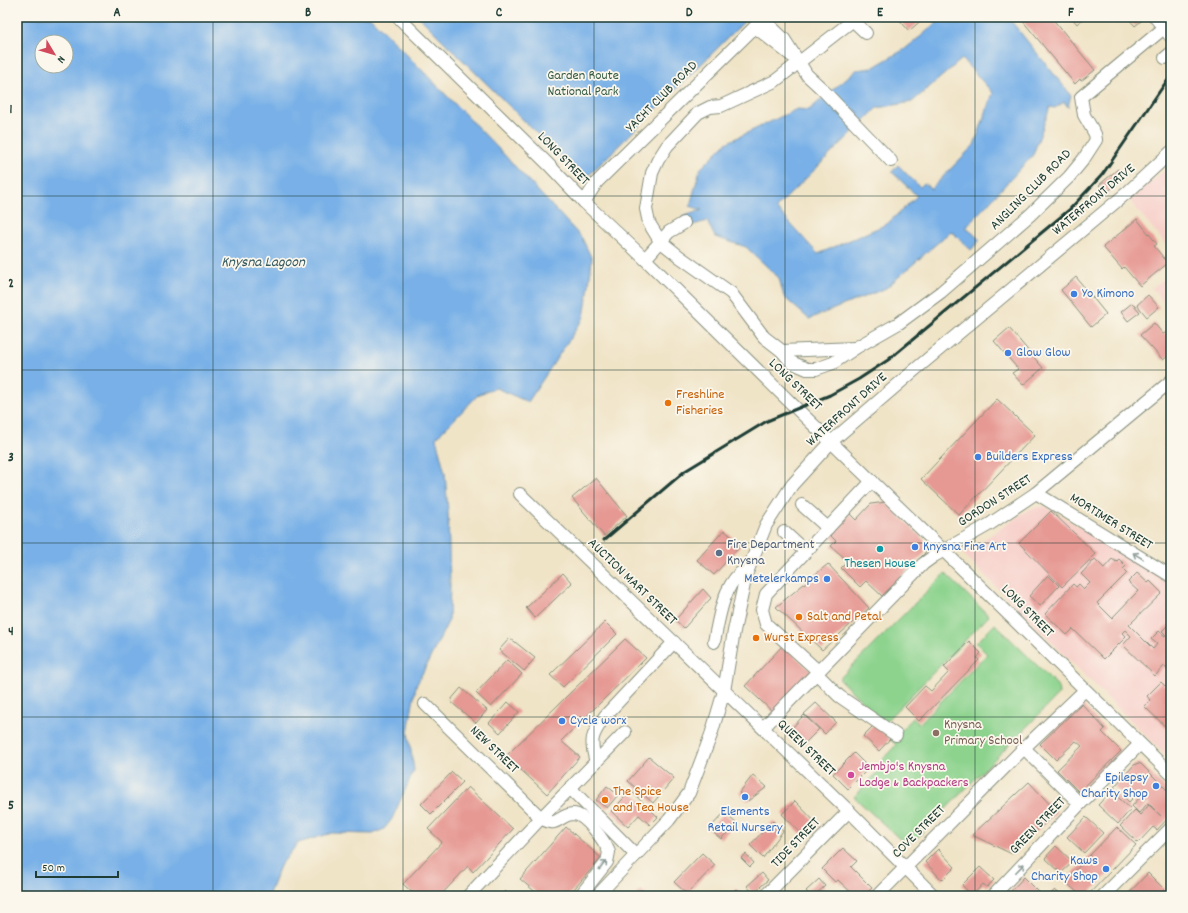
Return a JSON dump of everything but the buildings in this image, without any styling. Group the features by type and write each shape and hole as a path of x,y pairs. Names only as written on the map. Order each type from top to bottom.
{"street":[{"name":"LONG STREET","path":"398,17 549,165 584,202 645,259 797,409 832,441 1171,774"},
{"path":"1155,17 1169,29"},
{"name":"ANGLING CLUB ROAD","path":"866,34 851,19 775,81 721,106 710,107 698,113 667,146 652,173 646,209 648,223 660,241 731,293 764,337 782,351 791,362 807,369 816,370 834,363 899,323 941,292 1024,220 1069,177 1083,160 1096,140 1095,134 1084,114 1081,97 1169,29"},
{"name":"YACHT CLUB ROAD","path":"584,202 597,182 761,21"},
{"path":"761,21 799,61 807,75 891,161"},
{"name":"WATERFRONT DRIVE","path":"596,896 669,820 689,793 711,735 724,691 734,631 746,575 766,524 792,485 832,441 1129,191 1171,152"},
{"path":"645,259 669,232 684,223"},
{"name":"ANGLING CLUB ROAD","path":"782,351 857,348"},
{"name":"GORDON STREET","path":"763,728 923,564 990,524 1036,494 1171,381"},
{"path":"870,728 817,672 766,624 762,610 766,594 872,481"},
{"name":"AUCTION MART STREET","path":"520,494 724,691"},
{"name":"MORTIMER STREET","path":"1036,494 1171,576"},
{"path":"802,505 828,528"},
{"path":"784,532 806,552"},
{"path":"714,642 721,610 728,590 733,580 740,573 746,575"},
{"path":"596,762 592,748 592,737 596,728 605,716 674,642"},
{"name":"COVE STREET","path":"877,896 1024,748 1085,690"},
{"name":"QUEEN STREET","path":"724,691 849,811 934,896"},
{"path":"839,696 896,736"},
{"name":"NEW STREET","path":"425,704 541,818"},
{"path":"468,896 541,818 625,732"},
{"name":"GREEN STREET","path":"993,896 1080,804 1140,744"},
{"path":"1024,748 1080,804"},
{"path":"570,788 636,856"},
{"name":"TIDE STREET","path":"765,896 849,811"},
{"path":"541,818 551,823 572,814 581,816 587,821 608,849 609,852 607,862 580,896"},
{"path":"1103,896 1171,828"}],"shaded area":[{"path":"1171,165 1171,250 1129,200"},
{"path":"1171,273 1171,311 1152,288"},
{"path":"1045,506 1171,583 1171,761 963,554 1029,509"}],"green space":[{"path":"945,573 989,616 884,723 839,679"},
{"path":"995,624 1058,686 1059,694 914,841 904,843 854,797 883,766 880,762 896,745 891,740 913,718 919,724 987,654 976,643"}],"water":[{"name":"Knysna Lagoon","path":"17,17 370,17 496,146 582,238 592,259 584,317 528,402 496,388 479,394 436,438 445,473 448,511 450,585 449,620 416,686 408,732 414,770 392,819 384,829 373,834 332,833 298,843 280,866 268,896 17,896"},
{"name":"Garden Route National Park","path":"419,17 749,17 584,180"},
{"path":"944,17 1012,17 1011,21 1071,95 1068,107 1064,102 1055,108 1050,107 1033,155 966,227 980,240 971,250 951,231 886,288 809,319 784,297 779,278 746,247 715,237 707,221 686,227 682,217 702,210 690,206 700,169 726,143 797,109 809,110 856,70 872,68 905,49","holes":["962,59 993,93 974,145 931,189 924,183 920,187 898,165 892,172 917,196 887,224 818,254 776,208 877,108 912,102"]}],"railway":[{"path":"604,540 685,471 767,421 830,395 859,379 888,360 1069,210 1102,175 1171,77"}],"place":[{"name":"Yo Kimono","path":"1074,294"},
{"name":"Glow Glow","path":"1008,353"},
{"name":"Freshline Fisheries","path":"668,403"},
{"name":"Builders Express","path":"978,457"},
{"name":"Knysna Fine Art","path":"915,547"},
{"name":"Thesen House","path":"880,549"},
{"name":"Fire Department Knysna","path":"719,553"},
{"name":"Metelerkamps","path":"827,579"},
{"name":"Salt and Petal","path":"799,617"},
{"name":"Wurst Express","path":"756,638"},
{"name":"Cycle worx","path":"562,721"},
{"name":"Knysna Primary School","path":"936,733"},
{"name":"Jembjo's Knysna Lodge & Backpackers","path":"851,775"},
{"name":"Epilepsy Charity Shop","path":"1156,786"},
{"name":"Elements Retail Nursery","path":"745,797"},
{"name":"The Spice and Tea House","path":"605,800"},
{"name":"Kaws Charity Shop","path":"1106,869"}]}
